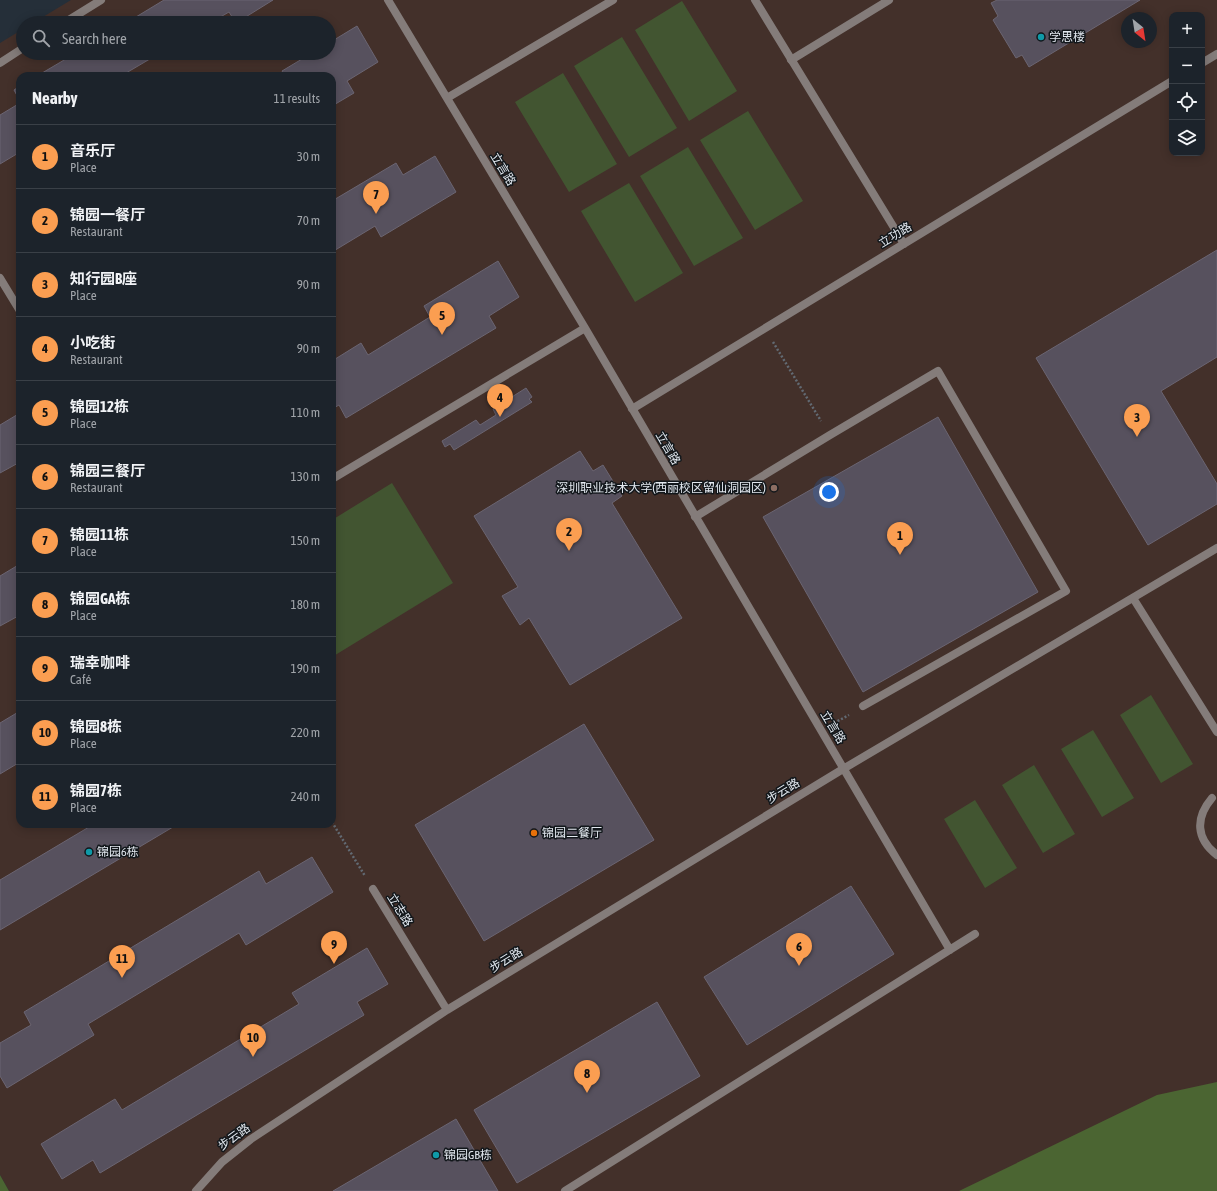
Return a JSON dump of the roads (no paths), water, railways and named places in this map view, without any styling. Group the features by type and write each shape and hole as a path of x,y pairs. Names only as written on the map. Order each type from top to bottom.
{"street":[{"path":"75,16 101,0"},
{"name":"立言路","path":"388,0 585,328 950,950"},
{"path":"447,98 613,0"},
{"path":"755,0 904,244"},
{"path":"791,60 889,0"},
{"path":"0,63 16,53"},
{"path":"1205,61 1217,54"},
{"name":"立功路","path":"632,409 1169,83"},
{"path":"0,278 16,304"},
{"path":"336,477 585,328"},
{"path":"695,517 938,371 1066,591 863,706"},
{"name":"步云路","path":"196,1191 222,1162 252,1139 447,1010 844,768 1217,548"},
{"path":"1133,598 1217,732"},
{"path":"1212,798 1202,814 1200,824 1201,834 1205,842 1210,850 1217,855"},
{"name":"立志路","path":"373,889 447,1010"},
{"path":"565,1191 975,934"}],"place":[{"name":"学思楼","path":"1041,37"},
{"name":"锦园11栋","path":"376,214"},
{"name":"锦园12栋","path":"442,335"},
{"name":"小吃街","path":"500,417"},
{"name":"知行园B座","path":"1137,437"},
{"name":"深圳职业技术大学(西丽校区留仙洞园区)","path":"774,488"},
{"name":"锦园一餐厅","path":"569,551"},
{"name":"音乐厅","path":"900,555"},
{"name":"锦园二餐厅","path":"534,833"},
{"name":"锦园6栋","path":"89,852"},
{"name":"瑞幸咖啡","path":"334,964"},
{"name":"锦园三餐厅","path":"799,966"},
{"name":"锦园7栋","path":"122,978"},
{"name":"锦园8栋","path":"253,1057"},
{"name":"锦园GA栋","path":"587,1093"},
{"name":"锦园GB栋","path":"436,1155"}]}
